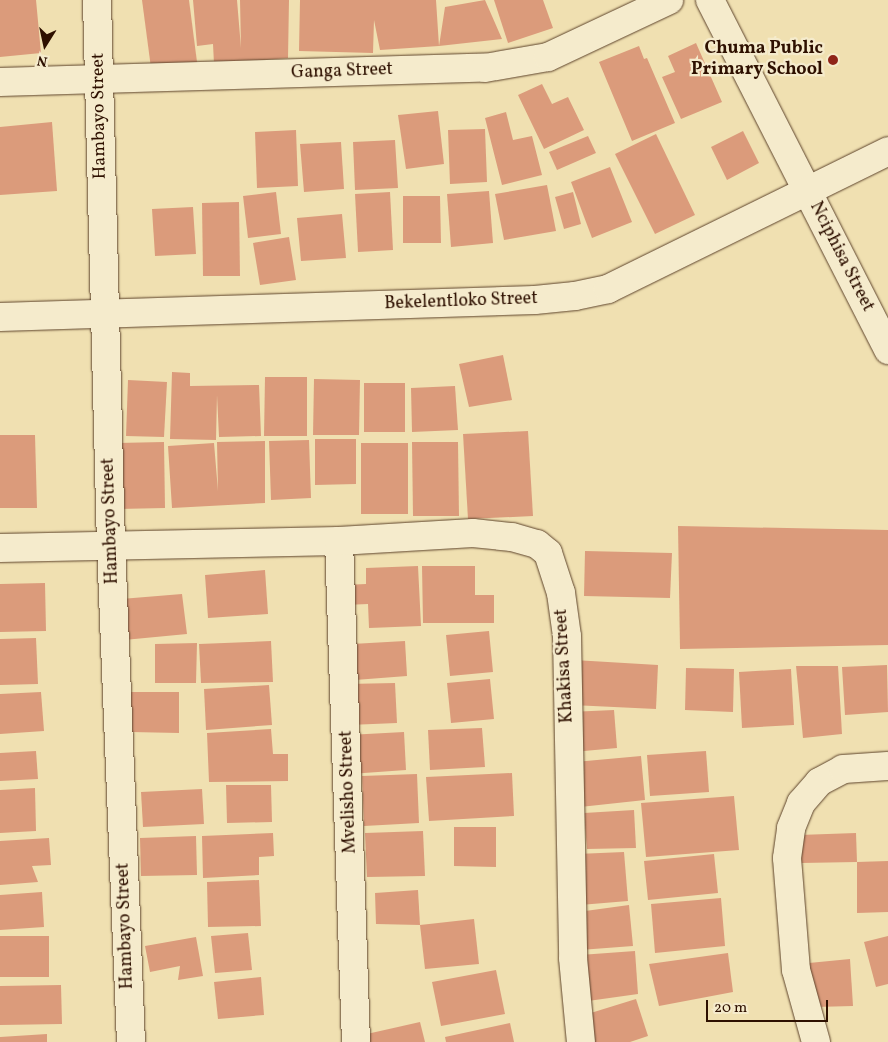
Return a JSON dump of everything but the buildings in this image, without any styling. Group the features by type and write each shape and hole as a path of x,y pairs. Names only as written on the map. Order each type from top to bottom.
{"street":[{"name":"Hambayo Street","path":"98,0 111,545 131,1042"},
{"name":"Ganga Street","path":"0,82 475,68 522,64 548,57 669,0"},
{"name":"Nciphisa Street","path":"710,0 888,350"},
{"name":"Bekelentloko Street","path":"0,317 536,300 574,296 608,289 888,151"},
{"name":"Khakisa Street","path":"0,548 339,541 473,532 512,537 537,544 548,552 561,594 567,636 573,949 581,1042"},
{"name":"Mvelisho Street","path":"339,541 356,1042"},
{"path":"816,1042 796,970 787,858 791,828 801,803 819,782 843,769 888,766"}],"place":[{"name":"Chuma Public Primary School","path":"833,60"}]}
